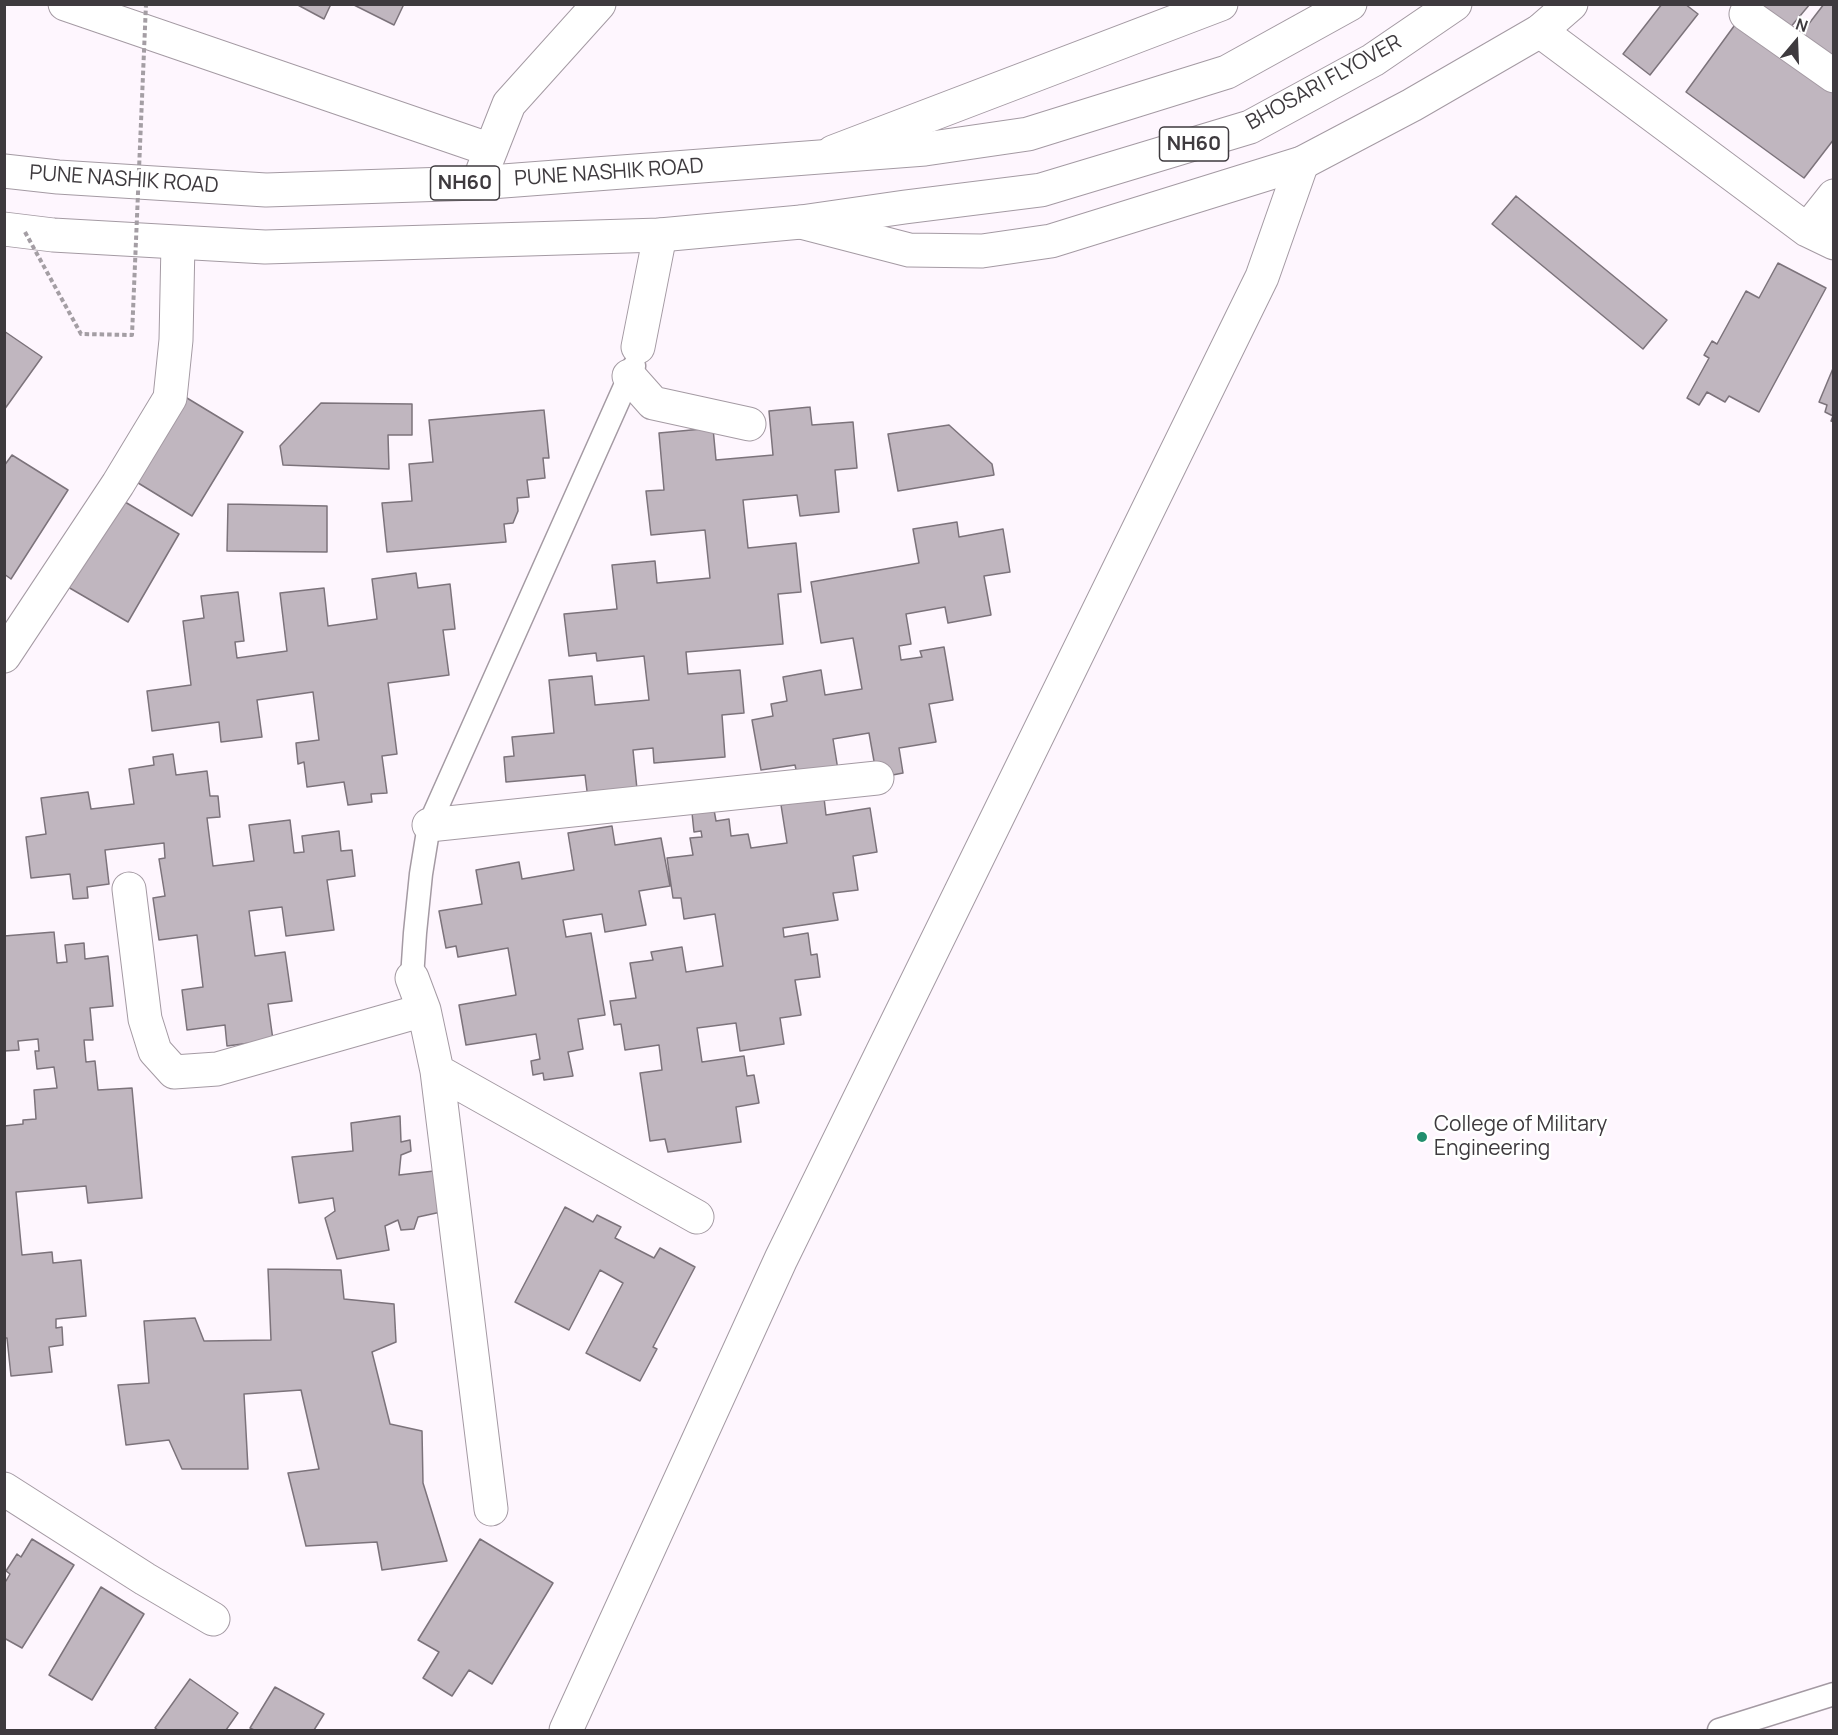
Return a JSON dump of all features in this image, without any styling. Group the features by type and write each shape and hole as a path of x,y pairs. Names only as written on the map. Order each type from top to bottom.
{"main road":[{"path":"66,4 491,150"},
{"path":"477,183 509,104 599,4"},
{"path":"820,157 1221,4"},
{"name":"PUNE NASHIK ROAD","path":"4,171 58,177 266,190 477,183 925,149 1028,134 1227,72 1350,4"},
{"name":"BHOSARI FLYOVER","path":"801,222 1041,190 1250,127 1372,60 1455,4"},
{"path":"801,222 909,250 982,251 1051,241 1302,163 1412,105 1540,32 1570,4"},
{"path":"1746,14 1833,76"},
{"path":"1540,32 1820,237 1833,196"},
{"path":"566,1731 786,1248 1262,278 1302,163"},
{"name":"NH60","path":"15,231 52,236 265,248 660,234 801,222"},
{"path":"660,234 634,362 653,403 749,424"},
{"path":"4,656 118,484 170,398 176,340 178,243"},
{"path":"429,825 877,777"},
{"path":"129,888 145,1019 155,1051 174,1072 217,1069 424,1010"},
{"path":"412,978 424,1010 437,1071 491,1509"},
{"path":"437,1071 697,1217"},
{"path":"4,1489 145,1579 213,1619"}],"lane":[{"path":"412,978 421,874 429,825 634,362"},
{"path":"1719,1731 1833,1694"}],"path":[{"path":"15,231 81,334 132,335 146,4"}],"building":[{"path":"296,4 331,4 324,19"},
{"path":"352,4 404,4 394,25"},
{"path":"1662,4 1685,4 1698,14 1650,75 1623,54"},
{"path":"1760,4 1810,4 1789,29"},
{"path":"1824,4 1834,4 1834,60 1801,34"},
{"path":"1737,22 1834,93 1834,139 1804,178 1686,92"},
{"path":"1516,196 1667,320 1643,349 1492,224"},
{"path":"1778,263 1826,288 1759,412 1729,396 1725,402 1707,392 1699,405 1687,398 1709,358 1704,355 1712,341 1717,344 1746,291 1759,298"},
{"path":"4,331 42,357 4,410"},
{"path":"1834,366 1834,422 1831,421 1833,416 1825,412 1827,405 1819,402"},
{"path":"182,395 243,432 192,516 130,478"},
{"path":"321,403 412,404 412,435 388,435 389,469 283,465 280,446"},
{"path":"810,407 812,425 853,422 857,468 835,470 839,512 800,516 797,495 743,500 748,548 796,543 801,592 778,594 783,644 686,652 688,674 740,670 744,713 722,715 725,757 654,763 653,748 633,750 637,789 588,799 585,775 506,782 504,757 514,756 512,737 554,733 549,680 592,676 595,705 649,700 644,656 597,661 596,653 569,656 564,614 617,609 612,565 655,561 657,583 710,578 705,530 651,535 646,491 664,490 659,433 713,428 716,460 773,455 769,411"},
{"path":"544,410 549,458 543,458 545,478 527,480 529,497 517,498 518,511 513,523 504,524 506,542 387,552 382,503 412,501 409,464 433,462 429,420"},
{"path":"949,425 992,464 994,475 898,491 888,434"},
{"path":"12,455 68,490 11,579 4,574 4,466"},
{"path":"120,499 179,534 128,622 68,587"},
{"path":"228,504 327,506 327,552 227,551"},
{"path":"957,522 959,537 1003,529 1010,572 984,576 991,615 948,623 945,607 906,614 911,644 899,646 901,660 922,657 920,651 944,647 953,700 929,704 936,742 899,748 903,773 877,778 869,733 833,739 839,776 799,783 795,765 761,770 752,720 773,716 771,704 787,701 783,677 821,670 825,695 862,689 853,638 821,643 811,582 919,563 913,529"},
{"path":"416,573 418,588 450,584 455,629 443,630 449,675 388,683 397,754 382,756 387,793 371,794 372,802 348,805 344,782 307,787 304,762 298,764 296,743 319,740 313,692 257,700 262,737 221,742 219,722 152,731 147,691 191,685 183,621 204,618 201,596 238,592 244,641 235,642 237,658 287,651 280,593 324,588 328,626 377,619 372,579"},
{"path":"173,754 176,775 207,771 210,796 218,796 220,817 207,818 213,866 254,861 249,825 290,820 294,853 304,852 302,836 339,831 341,851 352,850 355,876 327,880 334,930 286,936 282,907 249,911 255,956 285,952 292,1001 268,1004 273,1040 227,1046 225,1025 187,1030 182,990 203,987 197,935 159,940 153,898 165,896 159,859 165,858 164,843 105,850 109,884 87,887 88,898 73,899 70,874 31,878 26,837 46,834 41,798 88,792 91,809 134,804 129,769 154,765 153,757"},
{"path":"824,798 826,815 870,808 877,852 853,856 858,890 833,893 838,920 783,928 784,937 808,933 811,955 817,954 820,977 795,980 801,1015 780,1018 784,1044 740,1051 736,1023 697,1028 702,1062 744,1056 747,1076 754,1075 759,1103 736,1107 741,1142 668,1152 665,1139 650,1141 640,1073 662,1070 659,1045 625,1050 621,1024 614,1025 610,1001 636,998 630,963 653,960 651,952 682,947 686,972 723,966 715,914 684,919 681,898 673,898 667,858 693,855 690,838 702,837 701,831 694,832 692,813 714,810 716,821 729,819 731,836 748,834 751,848 787,843 781,805"},
{"path":"612,826 615,845 661,838 670,886 639,891 646,925 605,932 602,914 563,920 566,937 591,933 605,1015 578,1019 583,1049 568,1052 573,1076 544,1080 543,1073 533,1075 531,1061 540,1059 536,1034 466,1045 459,1005 516,995 508,948 458,957 456,946 446,948 439,911 482,904 476,870 519,862 522,879 574,870 568,833"},
{"path":"54,932 57,963 67,962 65,945 84,943 85,959 108,956 113,1006 90,1008 93,1040 84,1040 86,1062 95,1061 98,1090 132,1088 142,1198 88,1203 86,1186 16,1192 22,1255 52,1252 53,1263 81,1260 86,1316 56,1319 56,1328 62,1327 63,1345 49,1347 52,1372 11,1376 7,1338 4,1338 4,1126 23,1124 23,1120 36,1119 34,1090 57,1088 54,1067 37,1069 35,1051 39,1051 38,1039 18,1041 19,1050 4,1051 4,936"},
{"path":"400,1116 401,1142 410,1140 411,1151 401,1155 399,1175 434,1171 441,1212 418,1217 414,1229 401,1230 398,1220 385,1226 389,1250 337,1259 325,1218 335,1211 333,1198 299,1203 292,1157 353,1151 351,1123"},
{"path":"565,1207 593,1222 597,1215 621,1227 615,1238 654,1258 660,1248 695,1267 653,1347 657,1349 640,1381 586,1353 623,1283 600,1270 569,1330 515,1302"},
{"path":"268,1269 341,1270 344,1299 394,1304 396,1342 372,1352 390,1424 422,1431 423,1483 447,1561 382,1570 377,1542 306,1546 288,1473 319,1469 301,1390 244,1394 248,1469 182,1469 169,1440 126,1445 118,1385 149,1383 144,1321 195,1318 204,1341 271,1340"},
{"path":"32,1539 74,1565 22,1648 4,1638 4,1580 6,1581 10,1574 6,1571 17,1554 21,1557"},
{"path":"480,1539 553,1583 492,1684 469,1670 452,1696 423,1678 439,1652 418,1640"},
{"path":"101,1587 144,1614 92,1700 49,1675"},
{"path":"190,1679 238,1713 226,1730 158,1730 155,1728"},
{"path":"275,1687 324,1714 314,1730 254,1730 250,1728"}],"place":[{"name":"College of Military Engineering","path":"1422,1137"}]}
